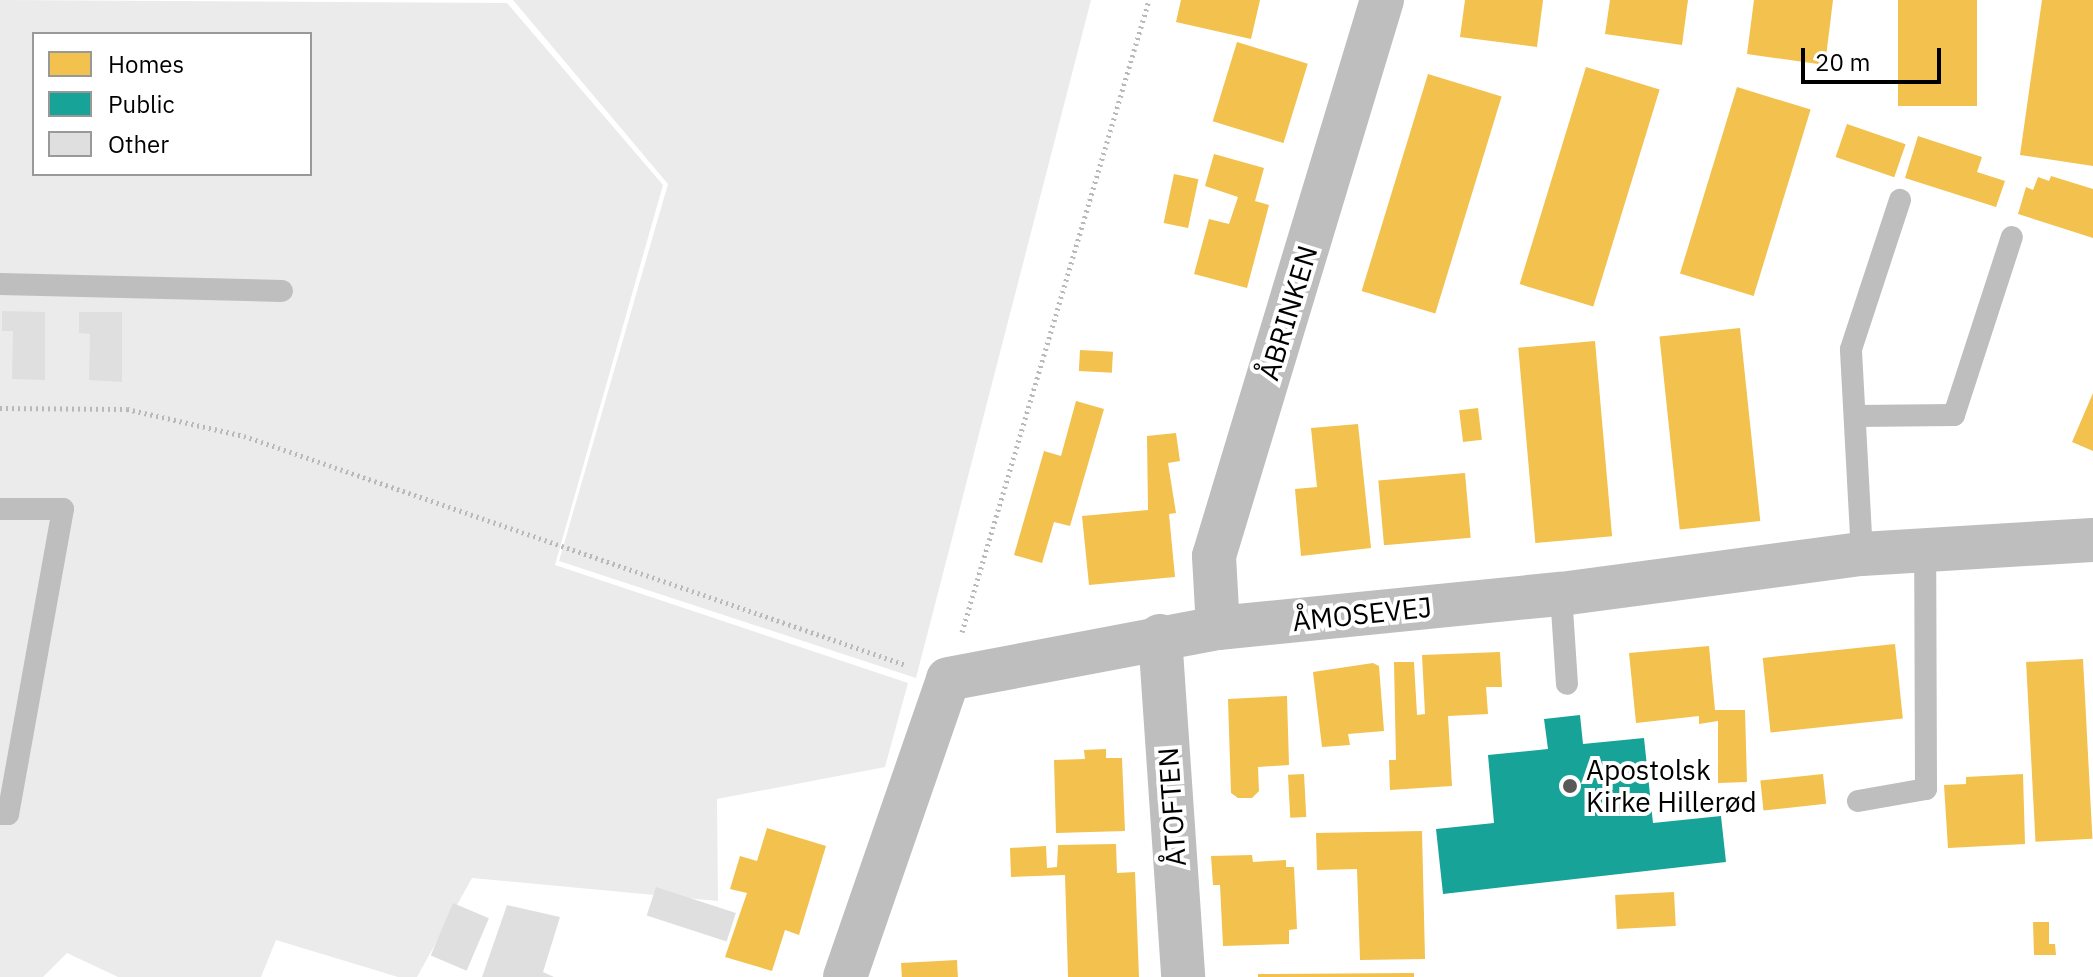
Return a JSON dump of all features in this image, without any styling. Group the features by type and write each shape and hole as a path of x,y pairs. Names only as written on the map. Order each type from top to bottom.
{"street":[{"name":"ÅBRINKEN","path":"1218,628 1214,556 1382,0"},
{"name":"ÅMOSEVEJ","path":"948,679 1160,636 1218,628 1561,594 1862,554 2093,540"},
{"name":"ÅTOFTEN","path":"1160,636 1183,977"},
{"path":"845,977 948,679"}],"lane":[{"path":"1862,554 1851,349 1900,200"},
{"path":"1855,416 1954,415 2012,237"},
{"path":"0,284 282,291"},
{"path":"0,509 63,509 8,814 0,814"},
{"path":"1858,801 1926,789 1925,548"},
{"path":"1561,594 1567,684"}],"path":[{"path":"0,408 127,409 244,436 948,679 1149,0"}],"shaded area":[{"path":"0,0 507,3 663,185 555,565 908,683 885,767 717,799 718,901 472,878 417,977 398,977 276,940 261,977 118,977 67,953 43,977 0,977"},
{"path":"513,0 1091,0 916,678 559,561 668,184"}],"building: Homes":[{"path":"1181,0 1260,0 1251,39 1176,22"},
{"path":"1465,0 1543,0 1537,47 1460,37"},
{"path":"1610,0 1688,0 1682,45 1605,34"},
{"path":"1754,0 1833,0 1825,65 1747,54"},
{"path":"1898,0 1977,0 1977,106 1898,106"},
{"path":"2042,0 2093,0 2093,166 2020,155"},
{"path":"1237,42 1308,64 1283,143 1213,121"},
{"path":"1586,67 1660,90 1593,307 1520,284"},
{"path":"1428,74 1502,97 1435,314 1362,291"},
{"path":"1737,87 1811,110 1754,296 1680,273"},
{"path":"1847,124 1906,144 1894,177 1836,157"},
{"path":"1918,136 1982,157 1977,172 2005,181 1996,207 1905,178"},
{"path":"1214,154 1264,168 1255,201 1269,205 1247,288 1194,274 1209,219 1229,224 1238,197 1205,186"},
{"path":"1174,174 1198,179 1188,228 1164,223"},
{"path":"2051,176 2093,189 2093,238 2018,214 2026,187 2033,190 2038,177 2049,181"},
{"path":"1740,328 1760,521 1680,529 1659,336"},
{"path":"1595,341 1612,536 1535,543 1518,348"},
{"path":"1080,350 1113,352 1112,373 1079,371"},
{"path":"2093,393 2093,451 2072,442"},
{"path":"1076,401 1104,409 1070,526 1054,522 1042,563 1014,555 1044,451 1061,456"},
{"path":"1478,408 1482,440 1463,442 1459,410"},
{"path":"1358,424 1371,548 1301,556 1295,489 1317,487 1311,428"},
{"path":"1176,433 1180,461 1168,463 1176,513 1169,514 1175,577 1089,585 1082,516 1148,510 1147,436"},
{"path":"1465,473 1471,538 1384,545 1378,481"},
{"path":"1895,644 1903,719 1771,732 1763,658"},
{"path":"1709,646 1715,710 1745,710 1747,782 1718,783 1718,721 1699,724 1699,716 1636,723 1629,653"},
{"path":"1500,652 1502,687 1486,687 1488,714 1448,716 1452,786 1390,790 1389,760 1396,760 1394,662 1414,662 1417,715 1425,714 1422,655"},
{"path":"2083,659 2092,839 2035,842 2026,662"},
{"path":"1373,663 1379,666 1384,731 1348,734 1350,745 1322,747 1313,672"},
{"path":"1287,696 1289,765 1258,767 1259,791 1252,798 1238,798 1231,793 1228,699"},
{"path":"1106,749 1106,758 1122,758 1125,831 1056,833 1054,760 1085,759 1084,750"},
{"path":"1304,774 1306,817 1290,818 1288,775"},
{"path":"1823,774 1826,804 1763,810 1760,781"},
{"path":"2023,774 2025,844 1948,848 1944,785 1966,784 1966,777"},
{"path":"767,828 826,846 799,935 785,930 772,971 725,957 747,893 730,889 740,856 757,861"},
{"path":"1422,831 1425,959 1360,960 1357,869 1317,870 1316,833"},
{"path":"1116,844 1117,873 1135,872 1139,977 1068,977 1065,875 1011,877 1010,848 1046,846 1047,868 1057,867 1058,845"},
{"path":"1252,855 1253,862 1286,860 1286,867 1294,867 1297,929 1289,930 1289,944 1223,946 1220,885 1213,885 1211,856"},
{"path":"1674,892 1676,926 1617,929 1615,895"},
{"path":"2033,922 2049,922 2049,944 2055,944 2056,955 2034,955"},
{"path":"957,960 958,977 902,977 901,963"},
{"path":"1414,973 1414,977 1258,977 1258,974"}],"building: Public":[{"name":"Apostolsk Kirke Hillerød","path":"1580,715 1583,744 1644,738 1653,823 1721,816 1726,862 1443,894 1436,829 1494,823 1488,755 1548,749 1544,719"}],"building: Other":[{"path":"2,311 45,312 45,380 12,379 13,331 2,331"},
{"path":"79,312 122,312 122,382 89,380 90,334 79,333"},
{"path":"656,887 736,913 727,941 647,916"},
{"path":"453,903 489,918 467,971 431,955"},
{"path":"507,905 560,917 543,972 554,977 482,977"}],"place":[{"name":"Apostolsk Kirke Hillerød","path":"1570,786"}]}
